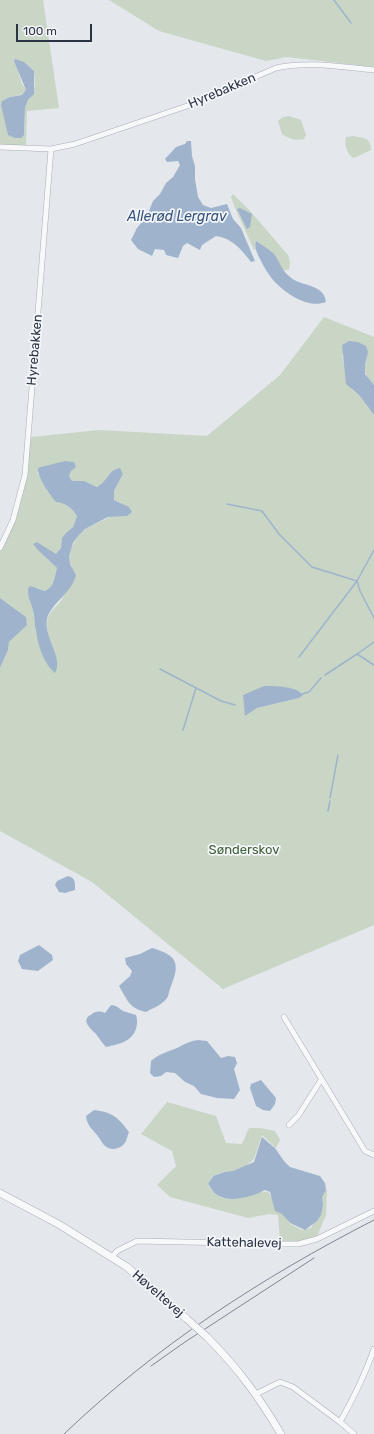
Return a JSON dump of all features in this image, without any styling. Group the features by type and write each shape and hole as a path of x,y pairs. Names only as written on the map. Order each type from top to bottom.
{"street":[{"name":"Hyrebakken","path":"0,147 51,149 75,144 190,105 276,68 303,64 374,70"},
{"name":"Hyrebakken","path":"0,548 13,520 25,475 51,149"},
{"path":"284,1018 365,1151 374,1155"},
{"path":"289,1125 298,1116 321,1080"},
{"name":"Høveltevej","path":"0,1193 60,1225 112,1256 138,1276 207,1337 239,1371 256,1394 281,1434"},
{"name":"Kattehalevej","path":"112,1256 117,1250 137,1241 298,1244 317,1239 374,1211"},
{"path":"340,1422 353,1400 374,1349"},
{"path":"256,1394 280,1382 286,1384 340,1422 354,1434"}],"green space":[{"path":"0,0 43,0 59,108 27,111 26,145 0,145","holes":["24,62 34,71 35,85 31,98 28,100 25,108 24,135 8,135 2,101 10,97 24,94 26,90 22,84 17,67"]},
{"path":"109,0 374,0 374,67 287,57 266,61 159,31"},
{"path":"289,116 301,120 306,135 304,139 293,139 282,134 278,121 283,117"},
{"path":"353,136 368,140 371,150 354,158 352,157 347,149 345,140 346,137"},
{"path":"233,194 251,212 288,255 290,262 289,270 283,270 273,254 257,241 255,244 256,249 254,250 235,208 231,197"},
{"name":"Sønderskov","path":"324,317 374,337 374,385 367,377 365,370 368,352 342,355 352,390 359,395 374,415 374,925 223,989 92,882 0,831 0,668 8,650 9,642 26,617 0,598 0,550 14,521 31,437 99,430 207,436 280,375","holes":["65,461 71,471 69,476 72,481 84,481 97,487 104,483 109,474 123,474 114,491 114,500 122,503 112,516 85,529 79,535 70,550 69,556 70,564 72,566 64,595 49,615 47,623 48,633 55,657 42,652 36,632 33,608 38,588 45,591 51,587 57,568 33,544 37,542 56,555 61,548 62,538 73,527 77,516 72,509 49,493 37,472","285,687 301,692 299,698 257,708 245,715 245,708"]},
{"path":"167,1102 216,1116 226,1143 242,1144 249,1128 260,1128 275,1131 280,1140 276,1148 262,1135 254,1159 246,1166 234,1171 223,1172 212,1176 208,1185 222,1198 229,1199 260,1192 268,1192 290,1224 302,1230 311,1228 322,1205 321,1191 327,1190 326,1215 315,1241 280,1242 278,1215 269,1214 248,1218 170,1197 157,1185 176,1166 172,1151 141,1134"}],"water":[{"path":"15,59 24,62 34,71 34,94 28,100 25,108 24,135 21,138 15,138 8,135 1,105 2,101 10,97 22,95 26,90 14,61"},
{"name":"Allerød Lergrav","path":"187,141 191,141 198,197 203,205 211,208 227,204 233,219 241,228 255,261 251,262 232,242 222,237 216,236 202,245 200,250 187,243 183,246 178,258 166,255 164,250 155,249 152,256 138,249 131,240 137,228 147,216 153,201 160,194 166,183 173,177 180,165 178,161 167,162 165,159 176,147 185,144"},
{"path":"240,208 252,214 250,227 247,229 237,209"},
{"path":"256,241 274,254 287,275 295,280 317,288 321,291 326,302 319,304 305,302 291,295 278,285 269,275 260,259 256,248"},
{"path":"349,341 358,342 366,346 368,352 365,365 365,374 374,385 374,415 359,395 346,384 342,345"},
{"path":"65,461 74,462 76,467 71,471 69,476 72,481 84,481 97,487 104,482 110,473 120,468 123,474 114,491 114,500 129,507 132,512 127,516 108,517 85,529 73,543 69,556 70,564 76,575 74,581 49,613 47,619 48,632 57,661 55,673 45,660 38,643 34,613 29,598 28,589 30,586 45,591 51,587 57,568 33,544 37,542 56,554 61,548 62,538 73,527 77,516 68,506 63,503 56,502 44,486 38,472 38,468"},
{"path":"0,598 26,617 27,625 9,642 8,650 0,668"},
{"path":"264,686 291,688 303,695 299,698 257,708 245,716 243,695"},
{"path":"68,876 74,879 75,890 65,893 59,892 55,885 57,881"},
{"path":"39,945 52,955 53,960 38,971 22,969 18,961 20,955"},
{"path":"152,948 171,957 176,965 176,971 167,998 146,1012 132,1006 119,986 130,976 132,971 126,964 125,958 140,954"},
{"path":"111,1005 136,1015 137,1024 136,1030 126,1041 106,1047 89,1027 86,1021 88,1016 95,1012 105,1013"},
{"path":"192,1041 207,1041 221,1058 228,1056 235,1057 237,1063 234,1069 240,1090 234,1099 217,1098 201,1094 194,1086 185,1082 175,1073 166,1072 161,1076 154,1077 150,1073 151,1061 160,1055"},
{"path":"261,1080 276,1098 275,1104 270,1111 263,1110 256,1106 250,1088 251,1084"},
{"path":"94,1110 106,1112 114,1116 129,1132 126,1141 122,1146 113,1149 103,1144 87,1122 86,1116"},
{"path":"262,1137 275,1148 290,1167 320,1176 325,1183 326,1190 322,1197 323,1205 321,1215 317,1221 305,1230 290,1223 282,1214 275,1211 270,1192 265,1190 242,1198 230,1199 217,1195 208,1184 213,1176 224,1172 233,1171 254,1162"}],"waterway":[{"path":"334,0 351,23"},
{"path":"227,504 262,511 279,534 312,567 357,581 360,591 374,618"},
{"path":"299,657 357,581 374,550"},
{"path":"325,675 374,642"},
{"path":"357,654 374,665"},
{"path":"160,669 221,701 235,705"},
{"path":"302,694 309,692 321,678"},
{"path":"183,730 196,688"},
{"path":"330,798 338,755"},
{"path":"328,811 330,801"}],"tram line":[{"path":"64,1434 135,1372 211,1316 291,1266 374,1220"},
{"path":"151,1366 185,1342 314,1258"}]}
